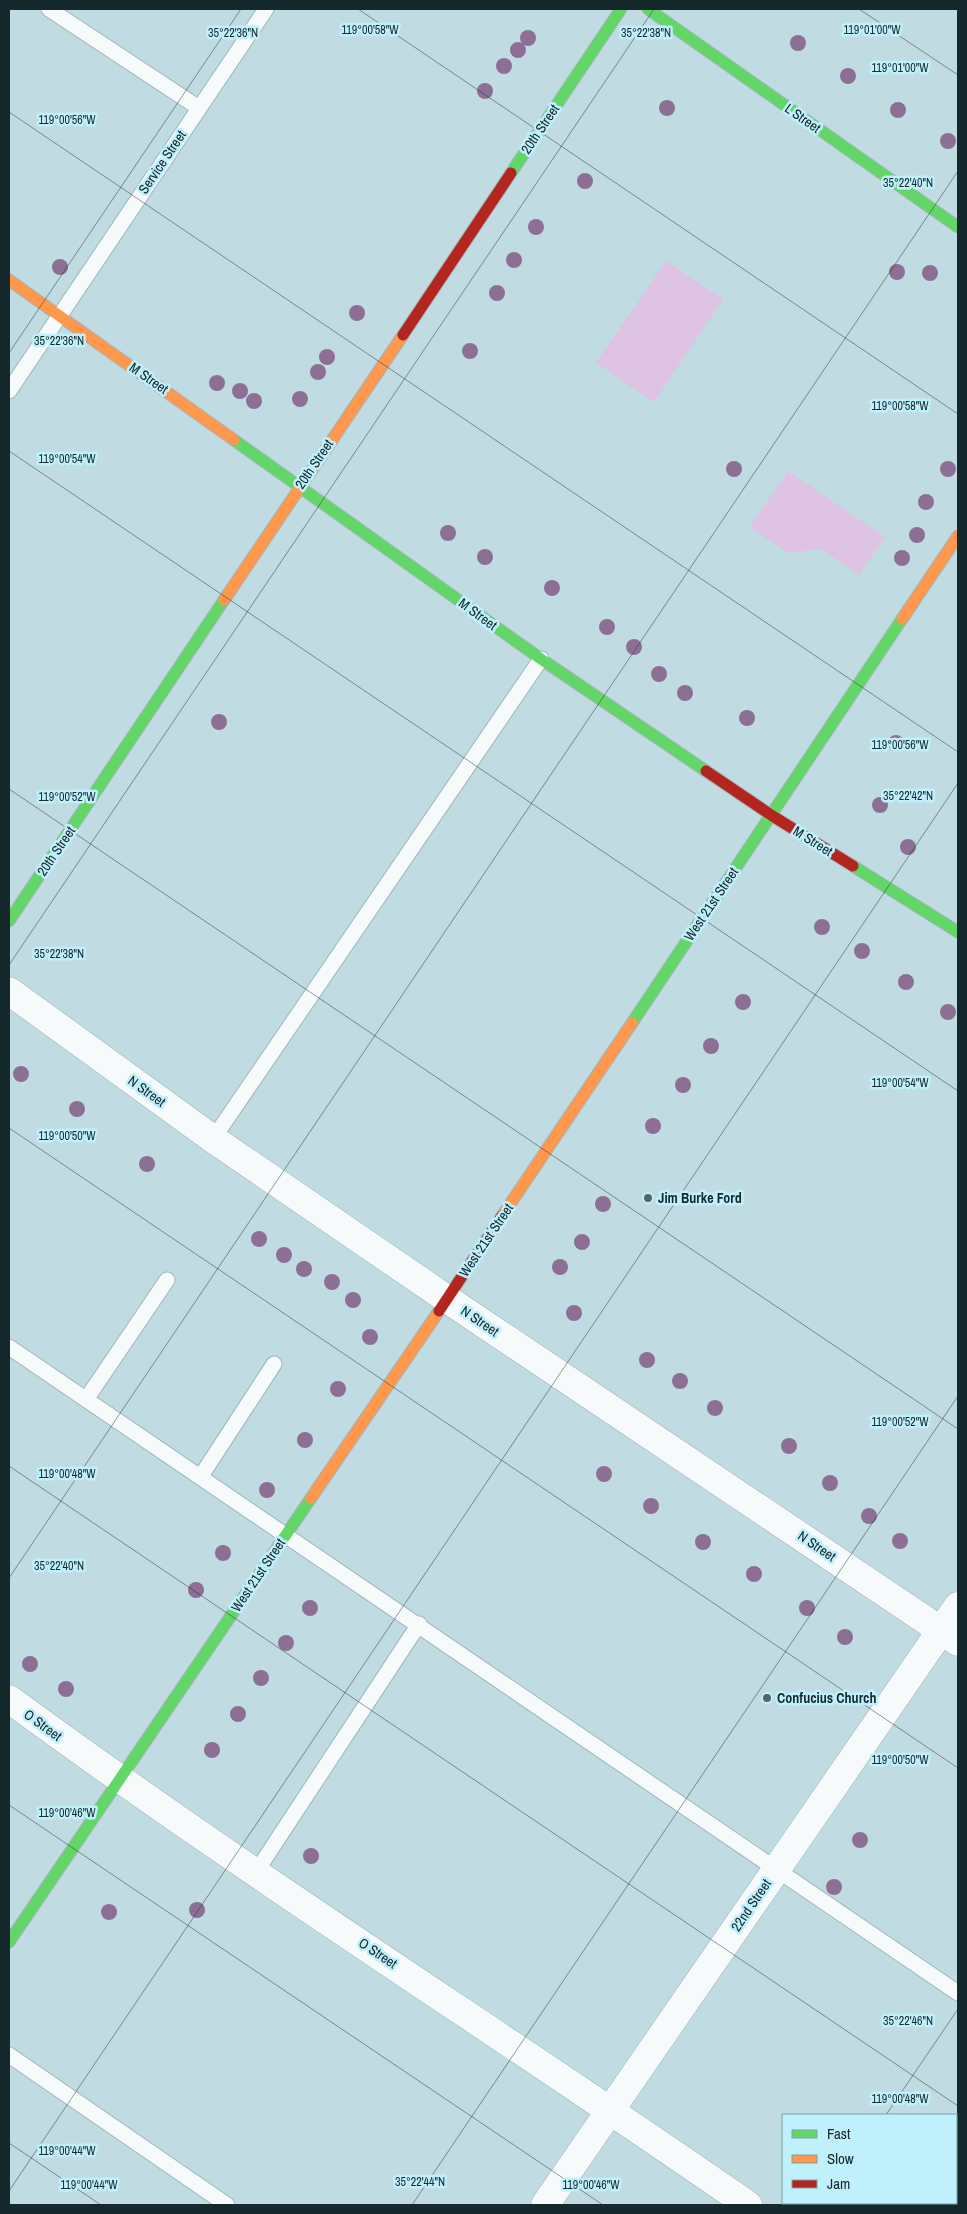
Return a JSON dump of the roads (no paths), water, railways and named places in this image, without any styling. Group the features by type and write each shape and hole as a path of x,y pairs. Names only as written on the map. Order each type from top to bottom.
{"street":[{"name":"20th Street","path":"9,921 621,9"},
{"name":"L Street","path":"648,9 958,227"},
{"name":"M Street","path":"9,280 541,659 771,815 958,932"},
{"name":"West 21st Street","path":"9,1942 447,1299 958,536"},
{"name":"N Street","path":"9,991 213,1139 447,1299 950,1636"},
{"name":"22nd Street","path":"544,2205 777,1868 950,1636 958,1606"},
{"name":"O Street","path":"9,1699 119,1780 611,2110 748,2205"}],"lane":[{"path":"49,9 199,108"},
{"name":"Service Street","path":"9,391 266,9"},
{"path":"213,1139 541,659"},
{"path":"87,1398 167,1280"},
{"path":"9,1347 87,1398 958,1993"},
{"path":"201,1476 274,1364"},
{"path":"256,1872 419,1624"},
{"path":"9,2055 227,2205"}],"place":[{"name":"Jim Burke Ford","path":"648,1198"},
{"name":"Confucius Church","path":"767,1698"}]}
